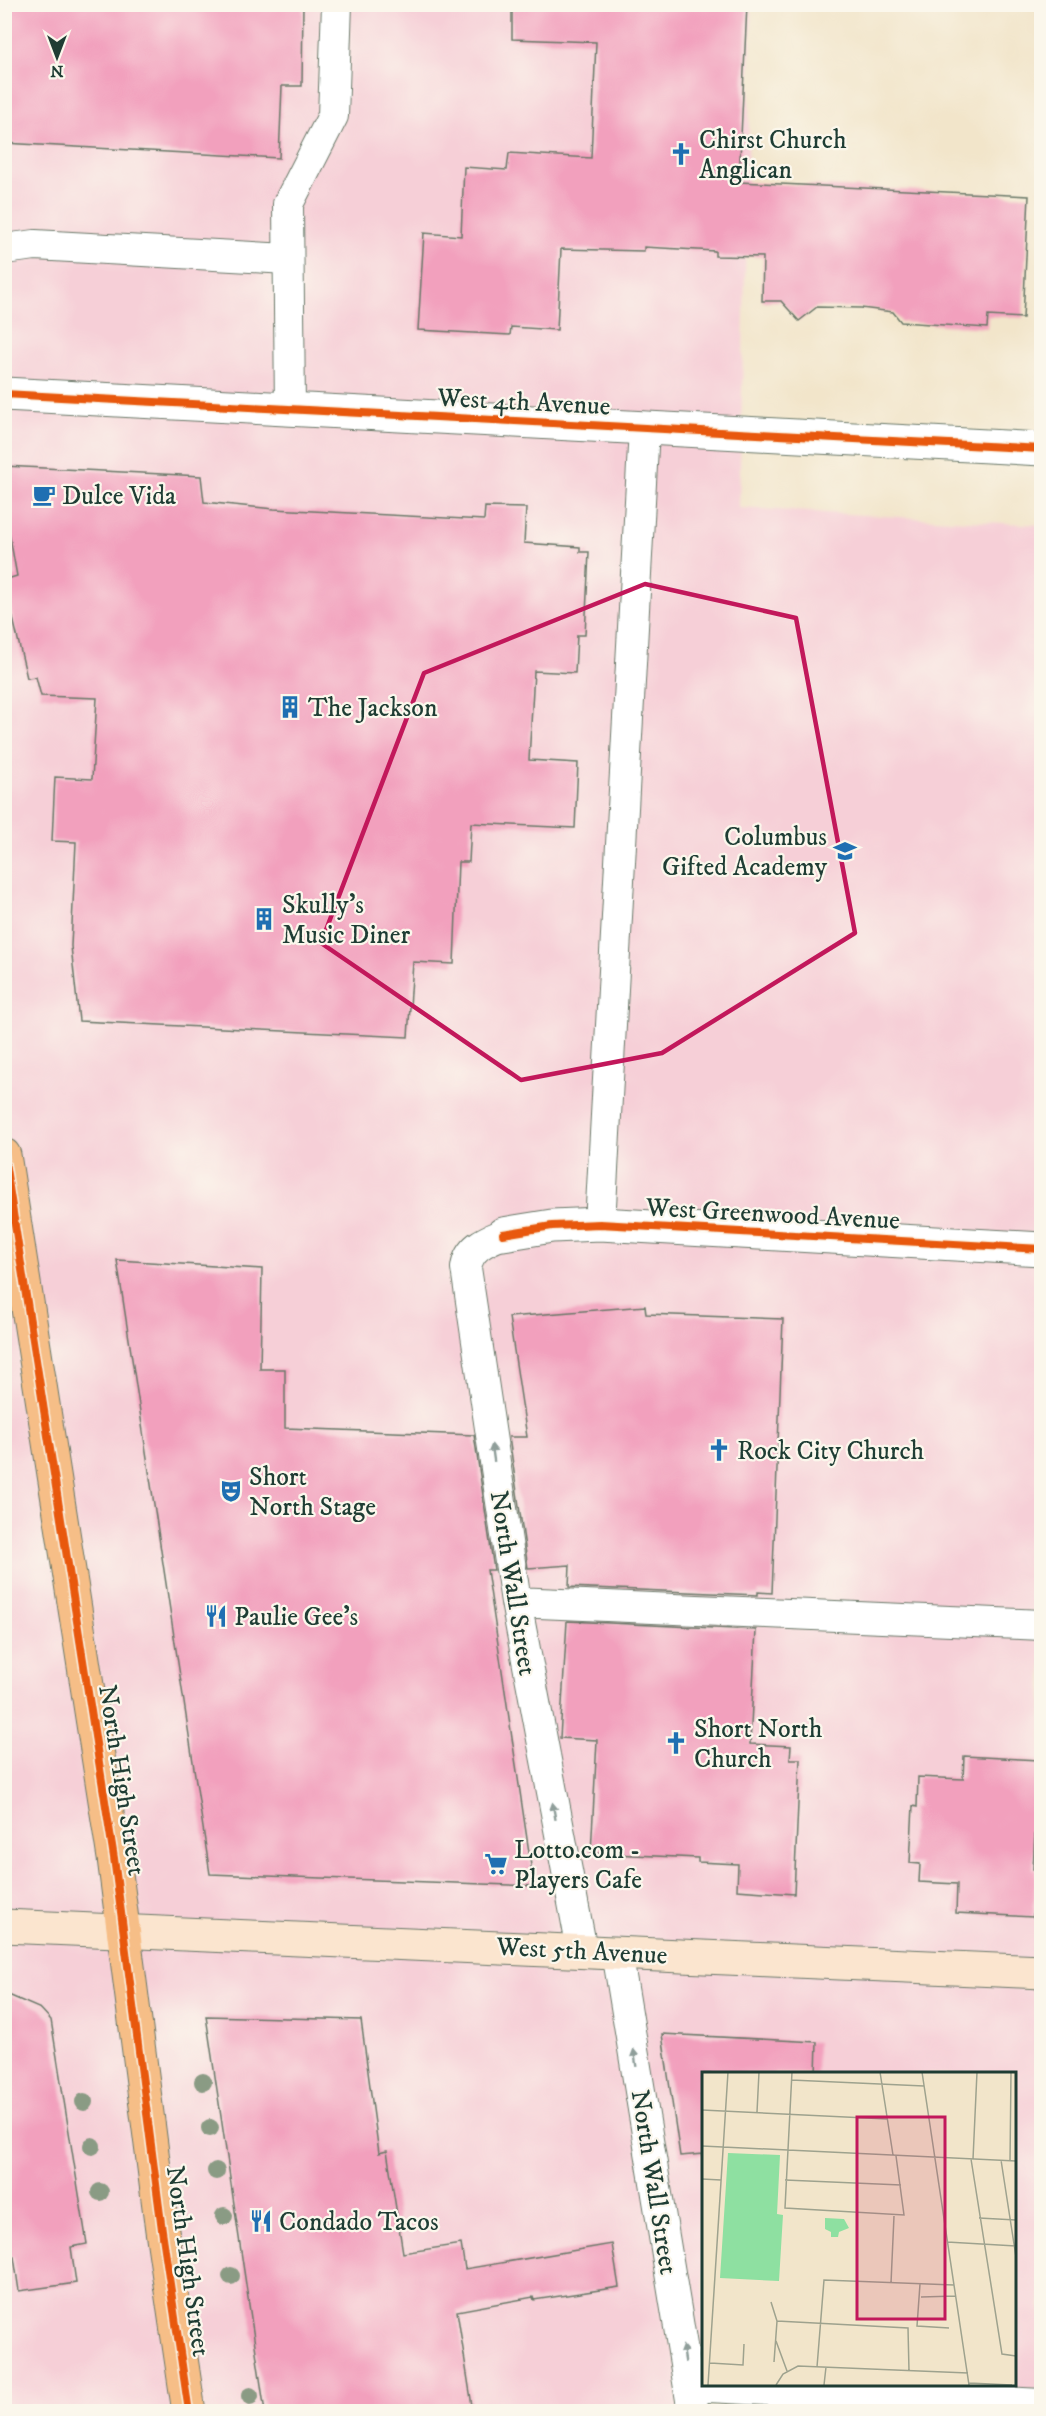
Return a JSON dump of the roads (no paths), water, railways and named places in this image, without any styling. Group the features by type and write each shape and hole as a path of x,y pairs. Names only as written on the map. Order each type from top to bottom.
{"main road":[{"name":"North High Street","path":"4,1155 114,1858 162,2230 189,2412"},
{"name":"West 5th Avenue","path":"4,1926 1041,1972"}],"street":[{"name":"West 4th Avenue","path":"4,394 1041,449"},
{"name":"West Greenwood Avenue","path":"503,1234 552,1226 600,1224 1041,1249"}],"lane":[{"path":"290,410 288,204 333,116 337,4"},
{"path":"4,249 36,245 288,259"},
{"path":"600,1224 644,429"},
{"name":"North Wall Street","path":"503,1234 482,1243 471,1253 466,1268 516,1602 582,1950"},
{"path":"516,1602 1041,1625"},
{"name":"North Wall Street","path":"617,1952 691,2399"},
{"path":"691,2399 1041,2404"}],"place":[{"name":"Chirst Church Anglican","path":"681,154"},
{"name":"Dulce Vida","path":"44,495"},
{"name":"The Jackson","path":"290,707"},
{"name":"Columbus Gifted Academy","path":"845,851"},
{"name":"Skully's Music Diner","path":"264,919"},
{"name":"Rock City Church","path":"719,1450"},
{"name":"Short North Stage","path":"231,1491"},
{"name":"Paulie Gee's","path":"216,1616"},
{"name":"Short North Church","path":"676,1743"},
{"name":"Lotto.com - Players Cafe","path":"496,1864"},
{"name":"Condado Tacos","path":"261,2221"}]}
